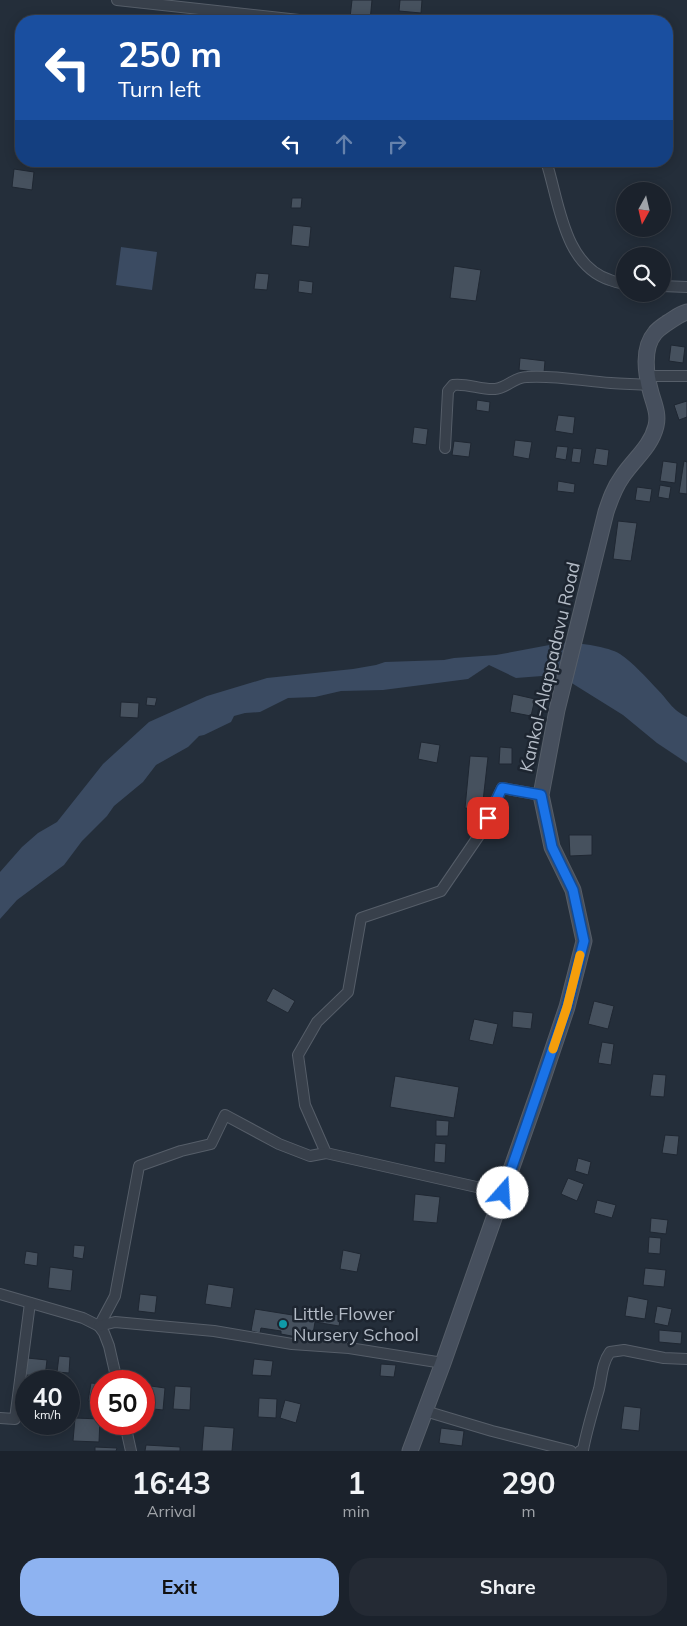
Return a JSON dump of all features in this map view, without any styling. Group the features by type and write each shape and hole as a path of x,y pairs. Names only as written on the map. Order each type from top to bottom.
{"main road":[{"name":"Kankol-Alappadavu Road","path":"410,1451 443,1363 567,1007 584,941 573,890 552,847 541,795 557,710 606,512 613,492 651,439 656,426 657,412 648,380 647,360 649,344 655,333 680,314 687,312"}],"street":[{"path":"117,0 253,15"},
{"path":"548,167 555,196 574,250 590,270 608,280 616,282"},
{"path":"671,286 687,287"},
{"path":"445,448 448,392 453,385 462,384 497,389 525,376 612,383 687,376"},
{"path":"326,1153 305,1105 298,1055 317,1022 348,992 361,918 441,891 480,834 502,788 541,795"},
{"path":"99,1326 116,1296 138,1166 211,1144 225,1115 278,1144 310,1156 326,1153 503,1193"},
{"path":"0,1294 83,1318 99,1326 109,1346 114,1370"},
{"path":"0,1418 15,1419 30,1303"},
{"path":"99,1326 115,1322 214,1331 292,1344 349,1348 443,1363"},
{"path":"580,1451 583,1450 604,1360 610,1352 624,1350 664,1358 687,1359"},
{"path":"425,1411 492,1431 571,1451"},
{"path":"127,1435 131,1451"}],"water":[{"path":"121,247 157,252 152,290 116,285"},
{"path":"560,643 582,644 614,651 635,666 674,708 687,717 687,763 657,743 623,715 570,682 555,677 542,676 516,678 489,665 468,679 383,690 341,691 315,697 288,698 260,712 234,716 231,722 199,736 188,747 156,765 143,782 114,806 107,816 82,841 64,865 17,900 0,919 0,872 22,847 38,833 57,822 103,764 149,722 207,696 267,678 353,669 385,662 444,660 496,655"}],"building":[{"path":"352,0 372,0 371,15 350,15"},
{"path":"400,0 422,0 421,13 399,11"},
{"path":"14,169 34,172 32,190 12,187"},
{"path":"292,198 302,198 301,208 291,208"},
{"path":"293,225 311,227 309,247 291,245"},
{"path":"454,266 481,270 476,301 450,298"},
{"path":"256,273 269,274 267,290 254,289"},
{"path":"299,280 313,282 312,294 298,292"},
{"path":"671,345 685,347 683,363 669,361"},
{"path":"520,358 545,361 544,373 519,370"},
{"path":"477,400 490,402 489,412 476,410"},
{"path":"687,401 687,417 679,420 674,405"},
{"path":"558,415 575,417 573,434 555,431"},
{"path":"414,427 428,429 426,445 412,443"},
{"path":"515,440 532,442 529,459 513,456"},
{"path":"454,441 471,443 469,457 452,455"},
{"path":"557,446 568,447 566,460 555,458"},
{"path":"573,448 582,449 580,463 571,462"},
{"path":"596,448 609,450 607,466 593,464"},
{"path":"663,461 677,463 675,483 660,481"},
{"path":"684,461 687,462 687,494 679,493"},
{"path":"558,481 575,484 574,493 557,491"},
{"path":"660,485 671,487 669,499 658,497"},
{"path":"637,487 652,489 650,502 635,500"},
{"path":"618,521 637,523 631,561 613,559"},
{"path":"513,694 535,699 531,716 510,712"},
{"path":"147,697 157,698 155,706 146,705"},
{"path":"121,702 139,703 138,718 120,717"},
{"path":"421,742 440,745 437,763 418,759"},
{"path":"500,747 512,748 512,764 499,764"},
{"path":"470,756 488,757 482,810 465,808"},
{"path":"569,835 592,835 592,855 570,856"},
{"path":"273,988 295,1001 288,1013 266,1001"},
{"path":"594,1001 614,1006 608,1029 588,1024"},
{"path":"513,1011 533,1013 531,1029 512,1027"},
{"path":"474,1019 498,1024 493,1045 469,1040"},
{"path":"602,1042 614,1044 611,1065 598,1063"},
{"path":"653,1074 666,1075 664,1097 650,1096"},
{"path":"395,1076 459,1087 454,1118 390,1107"},
{"path":"436,1120 449,1121 448,1136 436,1136"},
{"path":"665,1135 679,1136 677,1155 662,1153"},
{"path":"435,1143 446,1144 445,1163 434,1162"},
{"path":"578,1158 591,1162 588,1175 575,1171"},
{"path":"568,1178 584,1184 577,1201 561,1194"},
{"path":"415,1194 440,1197 437,1223 413,1221"},
{"path":"597,1200 616,1205 612,1218 594,1213"},
{"path":"651,1218 668,1220 666,1234 650,1232"},
{"path":"649,1237 661,1238 660,1254 648,1253"},
{"path":"74,1245 85,1246 83,1259 73,1257"},
{"path":"343,1250 361,1254 357,1272 340,1269"},
{"path":"26,1251 38,1253 37,1266 24,1264"},
{"path":"50,1267 73,1270 71,1291 48,1288"},
{"path":"645,1268 666,1270 664,1287 643,1285"},
{"path":"208,1284 234,1288 231,1308 205,1304"},
{"path":"140,1294 157,1296 155,1313 138,1311"},
{"path":"628,1296 648,1300 645,1319 625,1316"},
{"path":"657,1306 672,1309 668,1326 654,1323"},
{"name":"Little Flower Nursery School","path":"255,1309 305,1317 306,1310 341,1315 339,1326 315,1322 313,1334 303,1332 302,1338 281,1334 281,1331 261,1328 260,1333 251,1331"},
{"path":"659,1330 682,1332 681,1344 659,1342"},
{"path":"59,1356 70,1357 69,1370 57,1370"},
{"path":"27,1358 47,1360 46,1370 26,1370"},
{"path":"254,1359 273,1361 271,1376 252,1375"},
{"path":"381,1364 396,1365 394,1377 380,1376"},
{"path":"175,1386 191,1387 190,1410 173,1409"},
{"path":"155,1387 165,1388 163,1410 155,1409"},
{"path":"259,1398 277,1399 276,1418 258,1417"},
{"path":"285,1400 301,1404 296,1423 280,1418"},
{"path":"624,1406 641,1408 639,1431 621,1429"},
{"path":"80,1418 90,1419 90,1435 99,1435 99,1442 73,1441 74,1435 80,1435"},
{"path":"204,1426 234,1428 232,1451 202,1451"},
{"path":"441,1428 464,1431 462,1446 439,1443"},
{"path":"146,1445 180,1447 180,1451 145,1451"},
{"path":"95,1447 117,1448 116,1451 95,1451"}],"slow traffic":[{"path":"553,1049 567,1007 580,955"}],"place":[{"name":"Little Flower Nursery School","path":"283,1324"}],"route":[{"path":"488,818 502,788 541,795 552,847 573,890 584,941 567,1007 503,1193"}]}
